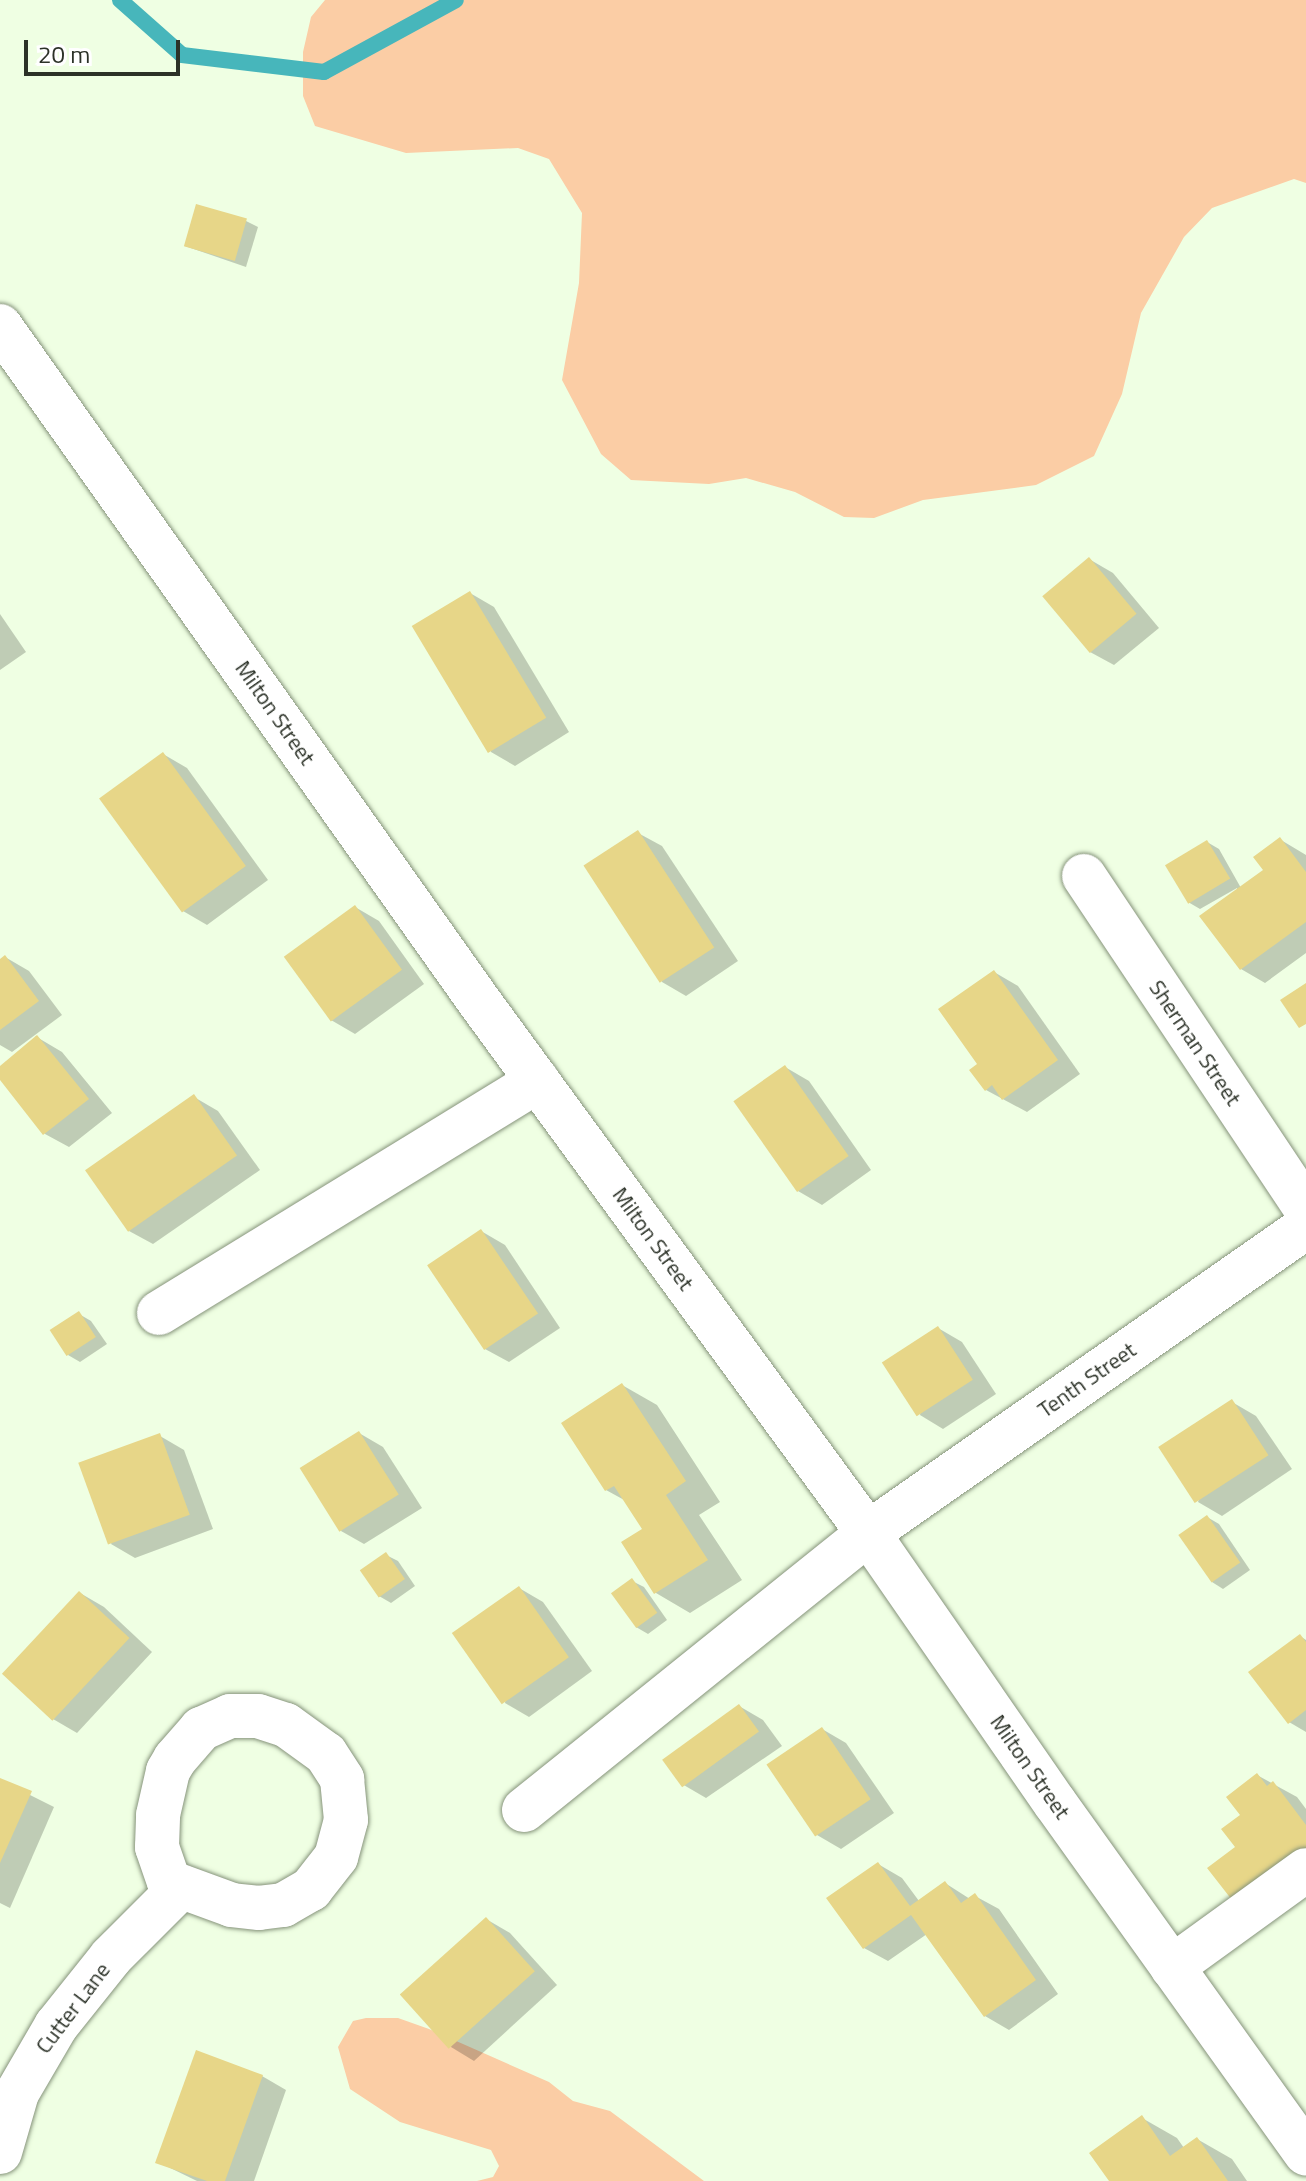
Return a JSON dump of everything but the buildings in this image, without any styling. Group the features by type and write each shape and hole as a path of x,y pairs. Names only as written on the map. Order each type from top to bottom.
{"street":[{"name":"Milton Street","path":"0,326 537,1081 868,1533 1306,2153"},
{"name":"Sherman Street","path":"1084,876 1306,1209"},
{"path":"159,1313 537,1081"},
{"name":"Tenth Street","path":"524,1810 868,1533 1306,1227"},
{"path":"230,1716 258,1716 286,1725 326,1754 342,1779 346,1820 336,1857 311,1889 283,1905 259,1908 219,1902 181,1887 169,1882 157,1847 158,1815 168,1771 186,1743 201,1729 230,1716"},
{"path":"1172,1967 1306,1870"},
{"name":"Cutter Lane","path":"0,2152 17,2093 56,2026 111,1957 181,1887"}],"shaded area":[{"path":"325,0 1306,0 1306,183 1294,179 1212,208 1184,237 1141,313 1122,394 1094,456 1036,485 923,500 874,518 844,517 795,492 746,478 709,484 631,480 601,454 562,380 579,283 582,213 549,159 518,148 406,153 315,126 303,96 303,52 311,17"},
{"path":"398,2018 429,2029 549,2082 573,2101 610,2111 704,2181 477,2181 493,2177 499,2166 491,2150 400,2122 350,2089 338,2047 353,2021"}],"waterway":[{"path":"120,0 182,55 324,72 456,0"}]}
